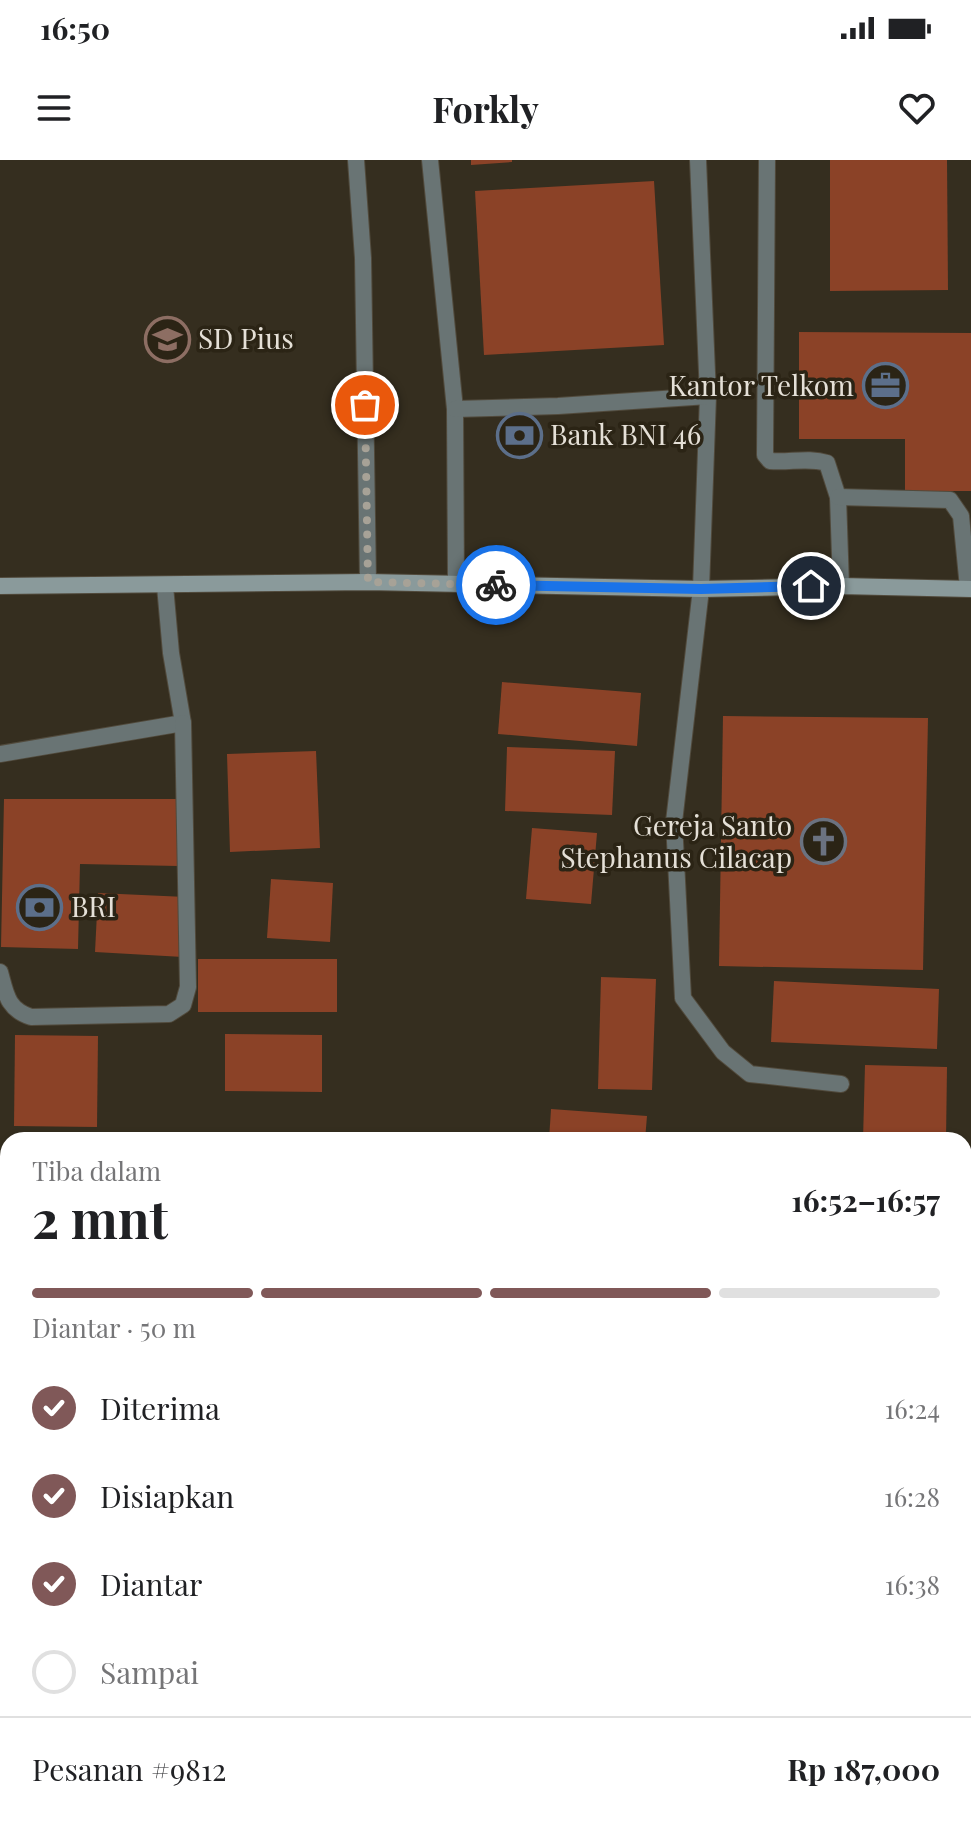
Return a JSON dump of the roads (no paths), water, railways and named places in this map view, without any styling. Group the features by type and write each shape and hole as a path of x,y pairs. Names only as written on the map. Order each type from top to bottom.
{"main road":[{"path":"0,586 368,582 701,589 841,586 970,588"}],"street":[{"path":"356,160 363,258 368,582"},
{"path":"430,160 455,409 456,584"},
{"path":"698,160 708,396 701,589 674,822 683,998 723,1052 750,1074 841,1084"},
{"path":"767,160 765,455 770,461 814,459 827,463 838,497 841,586"},
{"path":"455,409 708,396"},
{"path":"838,497 950,500 961,516 970,588"},
{"path":"0,972 7,997 18,1012 31,1017 169,1014 183,1005 188,987 183,723 171,653 165,586"},
{"path":"0,754 183,723"}],"place":[{"name":"SD Pius","path":"167,339"},
{"name":"Kantor Telkom","path":"885,386"},
{"name":"Bank BNI 46","path":"519,435"},
{"name":"Gereja Santo Stephanus Cilacap","path":"823,842"},
{"name":"BRI","path":"40,907"}]}
